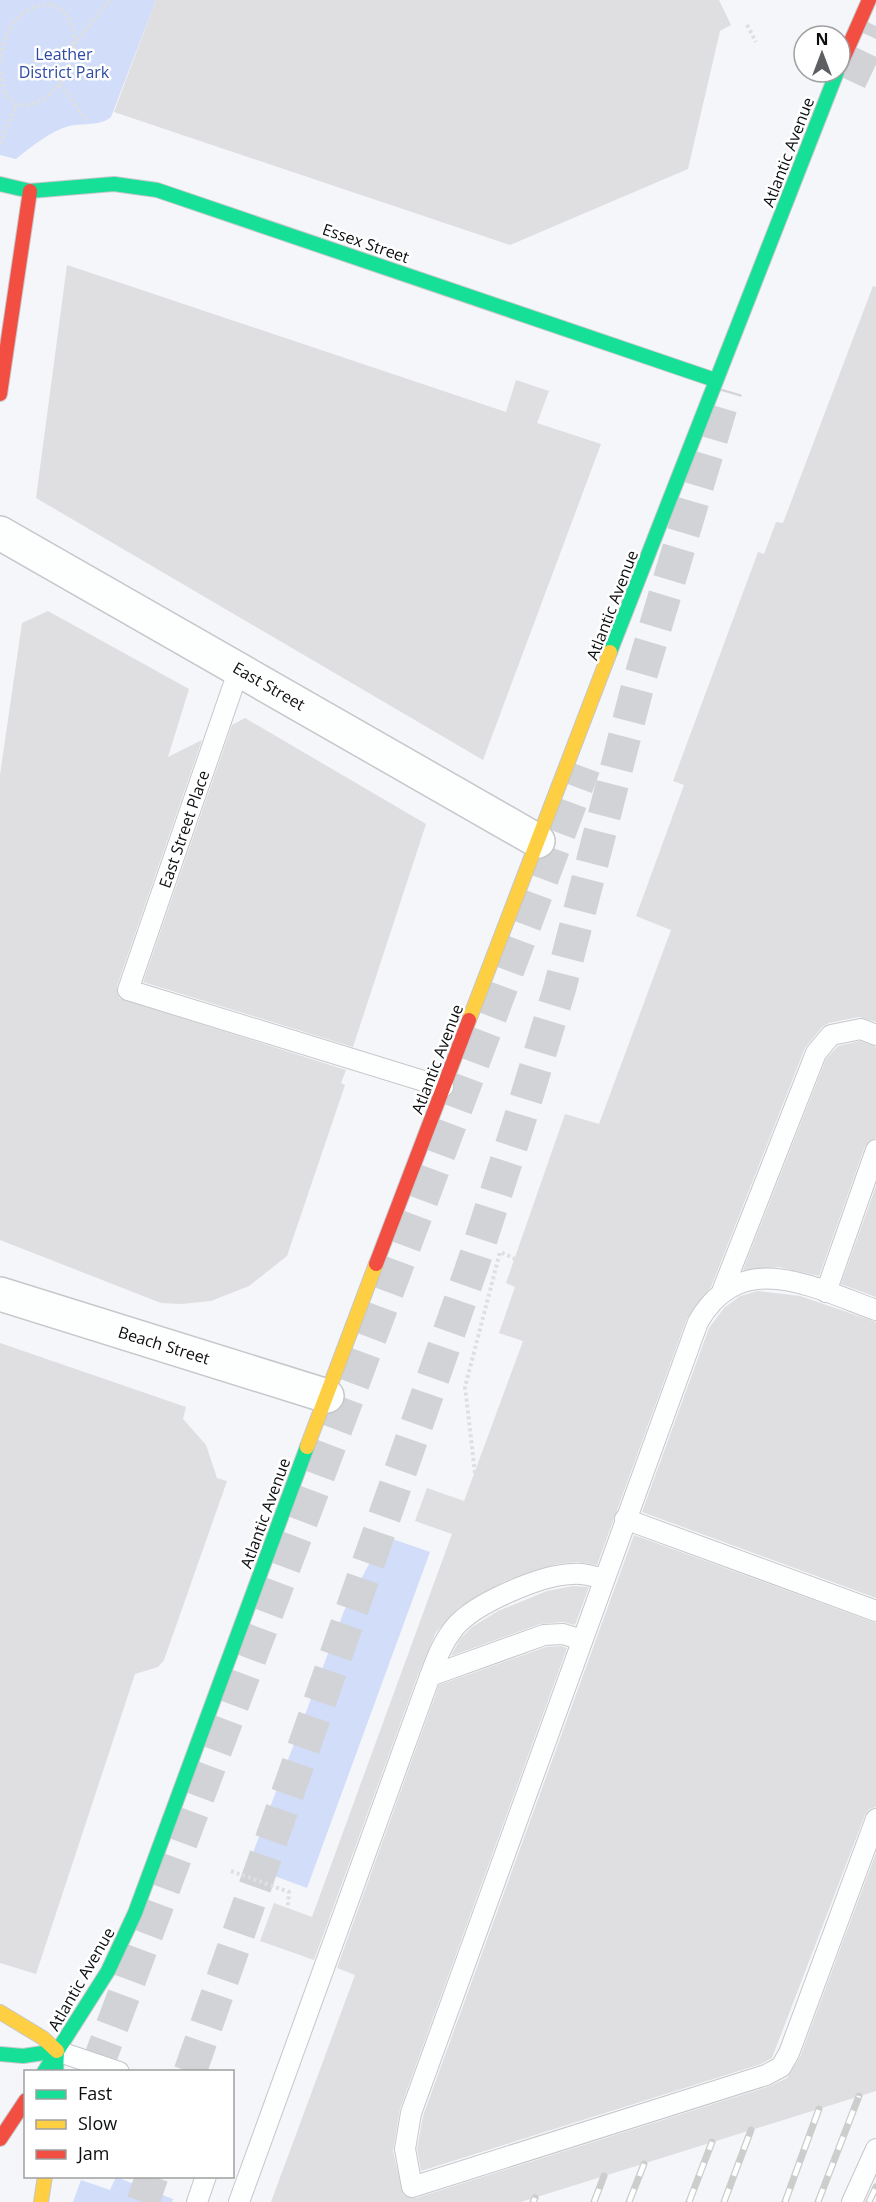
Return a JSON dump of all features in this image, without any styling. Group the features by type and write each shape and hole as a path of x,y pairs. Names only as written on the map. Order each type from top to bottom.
{"main road":[{"path":"852,39 869,0"},
{"name":"Atlantic Avenue","path":"45,2070 108,1971 138,1907 443,1088 715,380 832,84"},
{"name":"Essex Street","path":"0,184 30,191 114,184 158,190 715,380"},
{"path":"0,394 30,191"},
{"path":"0,2012 43,2037 57,2051 56,2070"},
{"path":"0,2054 23,2056 57,2051"},
{"path":"0,2139 24,2103"},
{"path":"40,2202 45,2178"}],"street":[{"name":"East Street","path":"0,533 538,841"},
{"name":"Beach Street","path":"0,1294 327,1396"}],"lane":[{"name":"East Street Place","path":"239,669 128,990 443,1088"},
{"path":"723,1289 816,1053 831,1035 861,1029 876,1035"},
{"path":"826,1292 876,1150"},
{"path":"876,1310 826,1292 782,1280 760,1277 738,1282 723,1289 709,1302 698,1322 411,2113 405,2149 412,2187 766,2074 781,2067 789,2054 876,1819"},
{"path":"626,1519 876,1611"},
{"path":"238,2202 430,1676 454,1628 485,1603 556,1576 573,1573 604,1579"},
{"path":"430,1676 544,1635 562,1634 582,1640"},
{"path":"57,2051 113,2070"},
{"path":"852,2202 876,2149"},
{"path":"197,2202 205,2178"}],"path":[{"path":"73,46 110,0"},
{"path":"0,63 2,48 12,25 22,13 35,2 60,8 71,24 73,46 69,67 60,85 46,100 37,104 16,105 5,94 0,70"},
{"path":"747,25 756,42"},
{"path":"60,85 88,123"},
{"path":"0,144 16,105"},
{"path":"475,1473 465,1387 500,1252 531,1266 698,1322"},
{"path":"231,1871 289,1892 286,1929"}],"green space":[{"name":"Leather District Park","path":"0,0 156,0 111,117 97,123 69,126 55,132 16,159 0,155"},
{"path":"384,1536 430,1552 307,1888 248,1866 344,1611"},
{"path":"116,2178 119,2178 173,2199 172,2202 73,2202 81,2180 110,2190"}],"building":[{"path":"156,0 719,0 731,25 720,31 688,169 510,245 114,112"},
{"path":"67,265 506,412 516,380 549,391 537,423 601,444 483,760 36,498"},
{"path":"873,286 876,287 876,1022 859,1017 829,1023 822,1027 805,1048 711,1287 687,1318 597,1565 577,1562 557,1564 505,1581 458,1608 436,1632 419,1672 314,1960 260,1941 274,1903 312,1917 452,1534 415,1521 427,1488 464,1501 523,1341 499,1333 515,1287 506,1283 565,1114 599,1124 671,930 636,916 684,785 673,781 758,552 764,554 776,522 783,523"},
{"path":"48,611 189,689 168,757 202,740 117,986 119,998 346,1070 341,1083 345,1085 287,1256 249,1286 211,1301 161,1303 0,1240 0,775 22,623"},
{"path":"245,718 426,824 353,1047 143,982 232,725"},
{"path":"860,1041 876,1047 876,1138 865,1146 819,1276 779,1267 743,1270 826,1059 838,1046"},
{"path":"876,1186 876,1297 841,1284"},
{"path":"758,1291 800,1296 876,1322 876,1598 642,1512 709,1328 724,1308 740,1296"},
{"path":"0,1343 186,1407 183,1419 206,1445 217,1478 227,1481 164,1660 158,1667 135,1674 36,1974 0,1963"},
{"path":"634,1535 876,1623 876,1807 869,1809 865,1815 772,2058 761,2064 421,2171 417,2149 423,2116"},
{"path":"573,1586 589,1587 575,1625 563,1622 540,1624 451,1656 460,1639 472,1627 498,1611 547,1591"},
{"path":"546,1647 567,1648 400,2109 393,2151 403,2195 416,2198 770,2086 787,2078 800,2057 876,1853 876,2091 521,2202 271,2202 355,1975 337,1968 439,1685"}],"tunnel":[{"path":"852,77 876,26"},
{"path":"191,2070 474,1261 519,1122 560,987 638,685 726,390"},
{"path":"96,2070 584,767"},
{"path":"143,2202 151,2178"}],"railway":[{"path":"818,2202 859,2096"},
{"path":"785,2202 819,2109"},
{"path":"724,2202 751,2130"},
{"path":"689,2202 712,2142"},
{"path":"629,2202 644,2164"},
{"path":"594,2202 604,2176"},
{"path":"869,2202 876,2187"},
{"path":"533,2202 535,2198"}],"traffic: fast":[{"path":"610,652 832,84"},
{"path":"0,184 30,191 114,184 157,190 715,380"},
{"path":"45,2070 108,1971 135,1913 307,1447"},
{"path":"0,2054 23,2056 57,2051"},
{"path":"56,2070 57,2051"}],"traffic: slow":[{"path":"469,1020 610,652"},
{"path":"307,1447 376,1264"},
{"path":"0,2012 43,2038 57,2051"},
{"path":"41,2202 45,2178"}],"traffic: jam":[{"path":"852,39 869,0"},
{"path":"0,394 30,191"},
{"path":"376,1264 469,1020"},
{"path":"0,2139 24,2103"}]}
